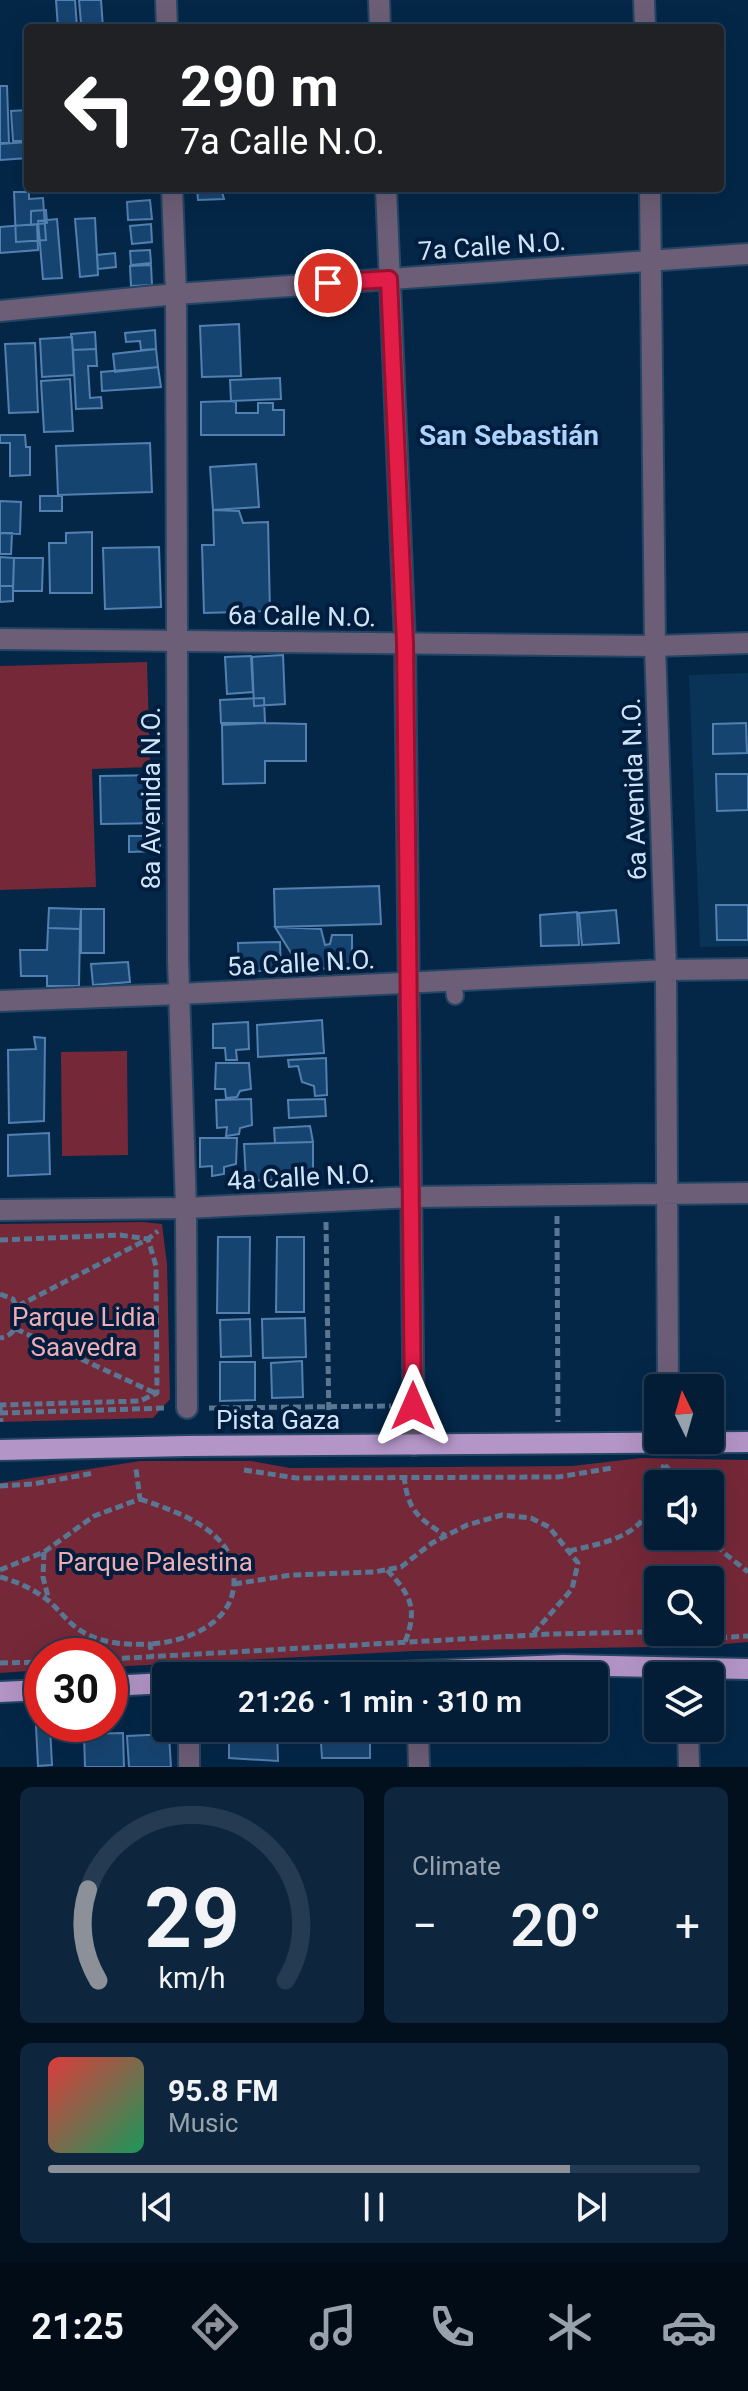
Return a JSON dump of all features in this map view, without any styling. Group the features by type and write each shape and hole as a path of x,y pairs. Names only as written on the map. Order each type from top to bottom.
{"main road":[{"name":"Pista Gaza","path":"0,1450 644,1441"},
{"name":"Pista Gaza","path":"724,1441 748,1442"},
{"path":"608,1668 644,1670"},
{"path":"724,1670 748,1669"},
{"path":"128,1685 152,1684"},
{"path":"0,1692 24,1691"}],"street":[{"path":"166,0 167,24"},
{"path":"379,0 380,24"},
{"path":"644,0 645,24"},
{"name":"8a Avenida N.O.","path":"172,192 176,294 179,994 186,1208 187,1408"},
{"path":"386,192 405,643 414,1445"},
{"name":"6a Avenida N.O.","path":"650,192 655,646 666,970 668,1374"},
{"name":"7a Calle N.O.","path":"0,311 176,294 748,254"},
{"name":"6a Calle N.O.","path":"0,639 655,646 748,643"},
{"name":"5a Calle N.O.","path":"0,1001 407,984 454,988 628,979 666,970 748,969"},
{"name":"4a Calle N.O.","path":"0,1210 186,1208 412,1197 748,1193"},
{"path":"189,1742 189,1767"},
{"path":"418,1742 419,1767"},
{"path":"688,1742 689,1767"}],"path":[{"path":"557,1195 558,1443"},
{"path":"326,1201 329,1407"},
{"path":"18,1306 148,1239 186,1208"},
{"path":"0,1240 120,1235 148,1239"},
{"path":"148,1239 156,1266 157,1393"},
{"path":"0,1294 13,1299 20,1316 16,1329 7,1337 0,1338"},
{"path":"16,1329 187,1408"},
{"path":"1,1422 0,1406 140,1401 157,1393"},
{"path":"664,1464 669,1470"},
{"path":"662,1470 664,1464"},
{"path":"650,1465 678,1464"},
{"path":"232,1468 296,1478 558,1477 622,1467"},
{"path":"123,1470 136,1469 140,1499"},
{"path":"0,1486 33,1484 95,1473"},
{"path":"404,1476 407,1498 414,1513 446,1536"},
{"path":"0,1570 44,1552 94,1516 140,1499 174,1511 216,1537 234,1563 234,1595 221,1617 198,1632 172,1643 129,1645 104,1641 81,1631 49,1602 18,1582 0,1577"},
{"path":"234,1584 291,1575 401,1567 467,1525 502,1515 531,1518 549,1527 578,1563 572,1589 532,1635"},
{"path":"569,1551 607,1542 641,1525 644,1520"},
{"path":"721,1550 748,1572"},
{"path":"44,1552 43,1577 49,1602"},
{"path":"387,1570 411,1601 413,1622 405,1642"},
{"path":"128,1659 532,1635 648,1632 667,1641 748,1636"},
{"path":"150,1644 152,1658"},
{"path":"0,1654 9,1663"},
{"path":"0,1663 24,1663"}],"shaded area":[{"path":"748,673 748,946 700,947 689,675"}],"green space":[{"path":"147,662 150,767 92,769 96,887 0,890 0,666"},
{"path":"127,1051 128,1155 62,1156 61,1052"},
{"name":"Parque Lidia Saavedra","path":"0,1224 162,1224 167,1264 170,1399 153,1418 0,1422"},
{"name":"Parque Palestina","path":"641,1458 748,1460 748,1642 724,1644 724,1566 644,1566 644,1646 704,1646 414,1651 152,1662 152,1665 128,1666 128,1638 24,1638 24,1671 0,1673 0,1483 140,1461 251,1461 290,1468 572,1466"}],"building":[{"path":"56,0 75,0 77,24 58,24"},
{"path":"79,0 101,0 103,24 81,23"},
{"path":"0,86 7,86 9,143 0,143"},
{"path":"24,110 24,141 13,141 11,111"},
{"path":"24,142 24,158 0,160 0,144"},
{"path":"14,192 29,192 29,199 43,198 46,240 16,242"},
{"path":"197,192 222,192 224,199 198,200"},
{"path":"150,200 152,219 128,220 127,202"},
{"path":"46,210 47,223 31,225 31,211"},
{"path":"95,218 98,275 80,277 75,219"},
{"path":"57,219 62,278 43,279 38,221"},
{"path":"37,224 38,250 0,253 0,227"},
{"path":"151,224 152,242 132,244 130,226"},
{"path":"150,250 151,263 131,265 130,251"},
{"path":"115,253 116,267 98,269 97,255"},
{"path":"151,265 152,285 131,286 130,266"},
{"path":"239,324 241,376 202,377 200,326"},
{"path":"155,330 156,349 141,350 140,341 126,342 125,333"},
{"path":"95,332 96,349 73,350 71,334"},
{"path":"72,337 74,375 42,377 40,339"},
{"path":"35,343 38,412 9,413 5,344"},
{"path":"96,349 97,366 88,366 90,398 101,397 102,408 76,409 73,350"},
{"path":"156,349 158,367 115,372 113,354"},
{"path":"158,367 161,387 102,391 101,372"},
{"path":"280,378 281,399 231,401 230,380"},
{"path":"70,379 73,431 44,432 41,381"},
{"path":"201,402 236,402 236,413 258,413 258,403 273,403 273,410 284,410 284,435 201,435"},
{"path":"0,435 25,435 26,447 30,447 30,475 10,476 10,443 0,443"},
{"path":"150,443 152,492 58,495 56,446"},
{"path":"256,464 259,507 213,510 210,467"},
{"path":"40,496 62,496 62,511 40,511"},
{"path":"0,501 21,502 20,534 0,533"},
{"path":"213,510 239,511 243,523 268,522 270,611 204,613 202,545 214,545"},
{"path":"92,532 92,593 50,593 49,543 66,543 66,533"},
{"path":"0,533 12,533 11,554 0,554"},
{"path":"159,547 161,607 105,609 103,548"},
{"path":"0,557 14,558 13,586 0,586"},
{"path":"14,558 43,558 42,591 13,591"},
{"path":"0,586 13,586 13,601 0,602"},
{"path":"283,655 285,704 254,706 252,657"},
{"path":"251,656 253,692 227,694 225,657"},
{"path":"264,698 265,723 221,723 220,700"},
{"path":"746,723 747,753 713,754 713,724"},
{"path":"306,724 306,761 265,761 265,783 223,784 222,725"},
{"path":"716,774 748,774 748,810 717,811"},
{"path":"161,775 162,823 101,824 100,776"},
{"path":"129,836 160,836 160,851 129,852"},
{"path":"379,886 381,924 275,927 274,889"},
{"path":"716,905 748,905 748,940 717,940"},
{"path":"49,908 81,909 80,929 48,928"},
{"path":"81,909 104,909 104,953 81,953"},
{"path":"616,910 619,943 582,945 579,913"},
{"path":"577,912 579,945 541,946 540,915"},
{"path":"275,927 321,929 325,945 330,944 332,935 352,935 352,968 301,969"},
{"path":"48,928 80,929 79,986 47,986 47,976 21,976 20,950 47,950"},
{"path":"280,942 281,971 239,971 238,943"},
{"path":"128,962 130,982 93,985 91,964"},
{"path":"322,1020 324,1053 258,1057 257,1025"},
{"path":"248,1022 249,1049 236,1050 237,1060 226,1060 225,1048 213,1048 213,1024"},
{"path":"34,1037 45,1038 44,1121 9,1123 8,1050 36,1049"},
{"path":"326,1058 327,1095 315,1096 314,1086 302,1082 298,1066 289,1067 288,1060"},
{"path":"216,1063 249,1063 251,1089 240,1091 237,1097 226,1098 225,1089 215,1089"},
{"path":"251,1099 252,1125 240,1128 239,1134 226,1136 227,1127 217,1128 216,1100"},
{"path":"325,1099 326,1116 289,1118 288,1100"},
{"path":"310,1126 313,1142 275,1143 274,1128"},
{"path":"49,1133 50,1174 8,1176 8,1135"},
{"path":"200,1138 237,1138 236,1164 224,1167 224,1174 212,1176 212,1166 200,1167"},
{"path":"313,1142 313,1178 246,1181 244,1144"},
{"path":"218,1237 250,1237 249,1313 217,1313"},
{"path":"277,1237 304,1237 304,1312 276,1312"},
{"path":"305,1318 306,1357 263,1358 262,1319"},
{"path":"250,1319 251,1356 221,1357 220,1320"},
{"path":"302,1361 303,1397 272,1398 271,1363"},
{"path":"220,1362 255,1362 255,1400 220,1401"},
{"path":"152,1735 152,1742 169,1742 171,1767 129,1767 128,1736"},
{"path":"37,1742 51,1742 52,1765 38,1766"},
{"path":"84,1742 123,1742 124,1767 85,1767"},
{"path":"229,1742 277,1742 278,1761 229,1758"},
{"path":"321,1742 370,1742 370,1758 322,1758"}],"district":[{"name":"San Sebastián","path":"509,435"}],"route":[{"path":"328,283 389,279 405,643 413,1406"}]}
